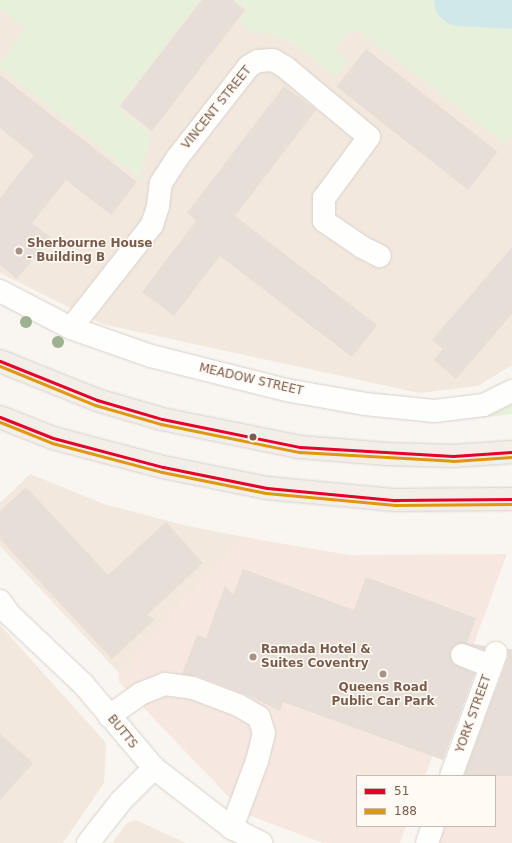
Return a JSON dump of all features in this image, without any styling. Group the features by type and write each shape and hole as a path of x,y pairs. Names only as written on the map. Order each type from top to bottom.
{"main road":[{"path":"2,367 97,400 162,419 300,447 409,455 453,456 512,452"},
{"path":"0,417 53,438 163,467 267,488 396,500 512,499"}],"street":[{"name":"VINCENT STREET","path":"71,328 152,225 158,206 161,183 178,157 250,66 258,62 273,60 285,67 369,137 324,198 324,221 362,247 380,256"},
{"name":"MEADOW STREET","path":"0,291 71,328 151,356 286,390 365,404 435,411 484,405 512,391"},
{"name":"BUTTS","path":"0,601 9,614 84,685 154,768 232,828 260,843"},
{"name":"YORK STREET","path":"451,775 494,659 462,655"},
{"path":"109,716 140,694 165,684 193,688 238,705 259,717 264,733 257,761 232,828"},
{"path":"88,843 121,801 154,768"},
{"path":"427,843 433,827"}],"shaded area":[{"path":"0,0 512,0 512,365 478,386 419,393 102,324 0,273"},
{"path":"30,474 104,504 187,526 244,537 119,673 0,546 0,503"},
{"path":"244,537 349,555 507,554 425,775 356,775 356,827 406,827 400,843 323,843 245,814 119,682 119,673"},
{"path":"0,625 106,743 104,783 63,843 0,843"},
{"path":"491,689 512,696 512,843 433,843 439,827 496,827 496,775 458,775"},
{"path":"136,820 186,843 112,843 127,823"}],"green space":[{"path":"0,0 200,0 118,107 151,134 140,179 0,68 0,63 25,28 0,9"},
{"path":"236,0 512,0 512,137 506,145 355,28 335,49 348,61 335,77 294,44 268,33 252,33 239,21 248,10"},
{"path":"512,403 512,414 478,418"}],"building":[{"path":"202,0 232,0 245,10 152,131 120,106"},
{"path":"366,49 498,152 468,190 336,87"},
{"path":"0,75 137,182 111,215 66,180 32,223 50,237 17,279 0,265 0,198 34,155 0,128"},
{"path":"284,86 316,110 235,216 377,325 352,357 220,256 174,316 142,292 196,221 187,213"},
{"path":"512,247 512,314 456,379 434,360 443,349 432,340"},
{"path":"26,487 108,575 166,522 203,563 147,615 155,619 112,659 0,539 0,511"},
{"path":"243,569 354,610 366,577 476,618 467,643 486,646 484,650 460,643 450,651 453,663 475,673 443,760 283,702 280,711 243,693 197,676 182,674 197,635 206,638 225,586 233,595"},
{"path":"507,649 512,649 512,776 464,775 508,657"},
{"path":"0,734 33,763 0,800"}],"waterway":[{"path":"459,0 512,3"}],"transit line":[{"name":"51","path":"0,361 97,400 162,419 300,447 453,456 512,452"},
{"name":"188","path":"0,366 95,405 161,424 299,452 453,461 512,457"},
{"name":"51","path":"0,417 53,438 163,467 267,488 395,500 512,499"},
{"name":"188","path":"0,422 52,443 162,472 266,493 395,505 512,504"}],"place":[{"name":"Sherbourne House - Building B","path":"19,251"},
{"name":"Ramada Hotel & Suites Coventry","path":"253,657"},
{"name":"Queens Road Public Car Park","path":"383,674"}]}
